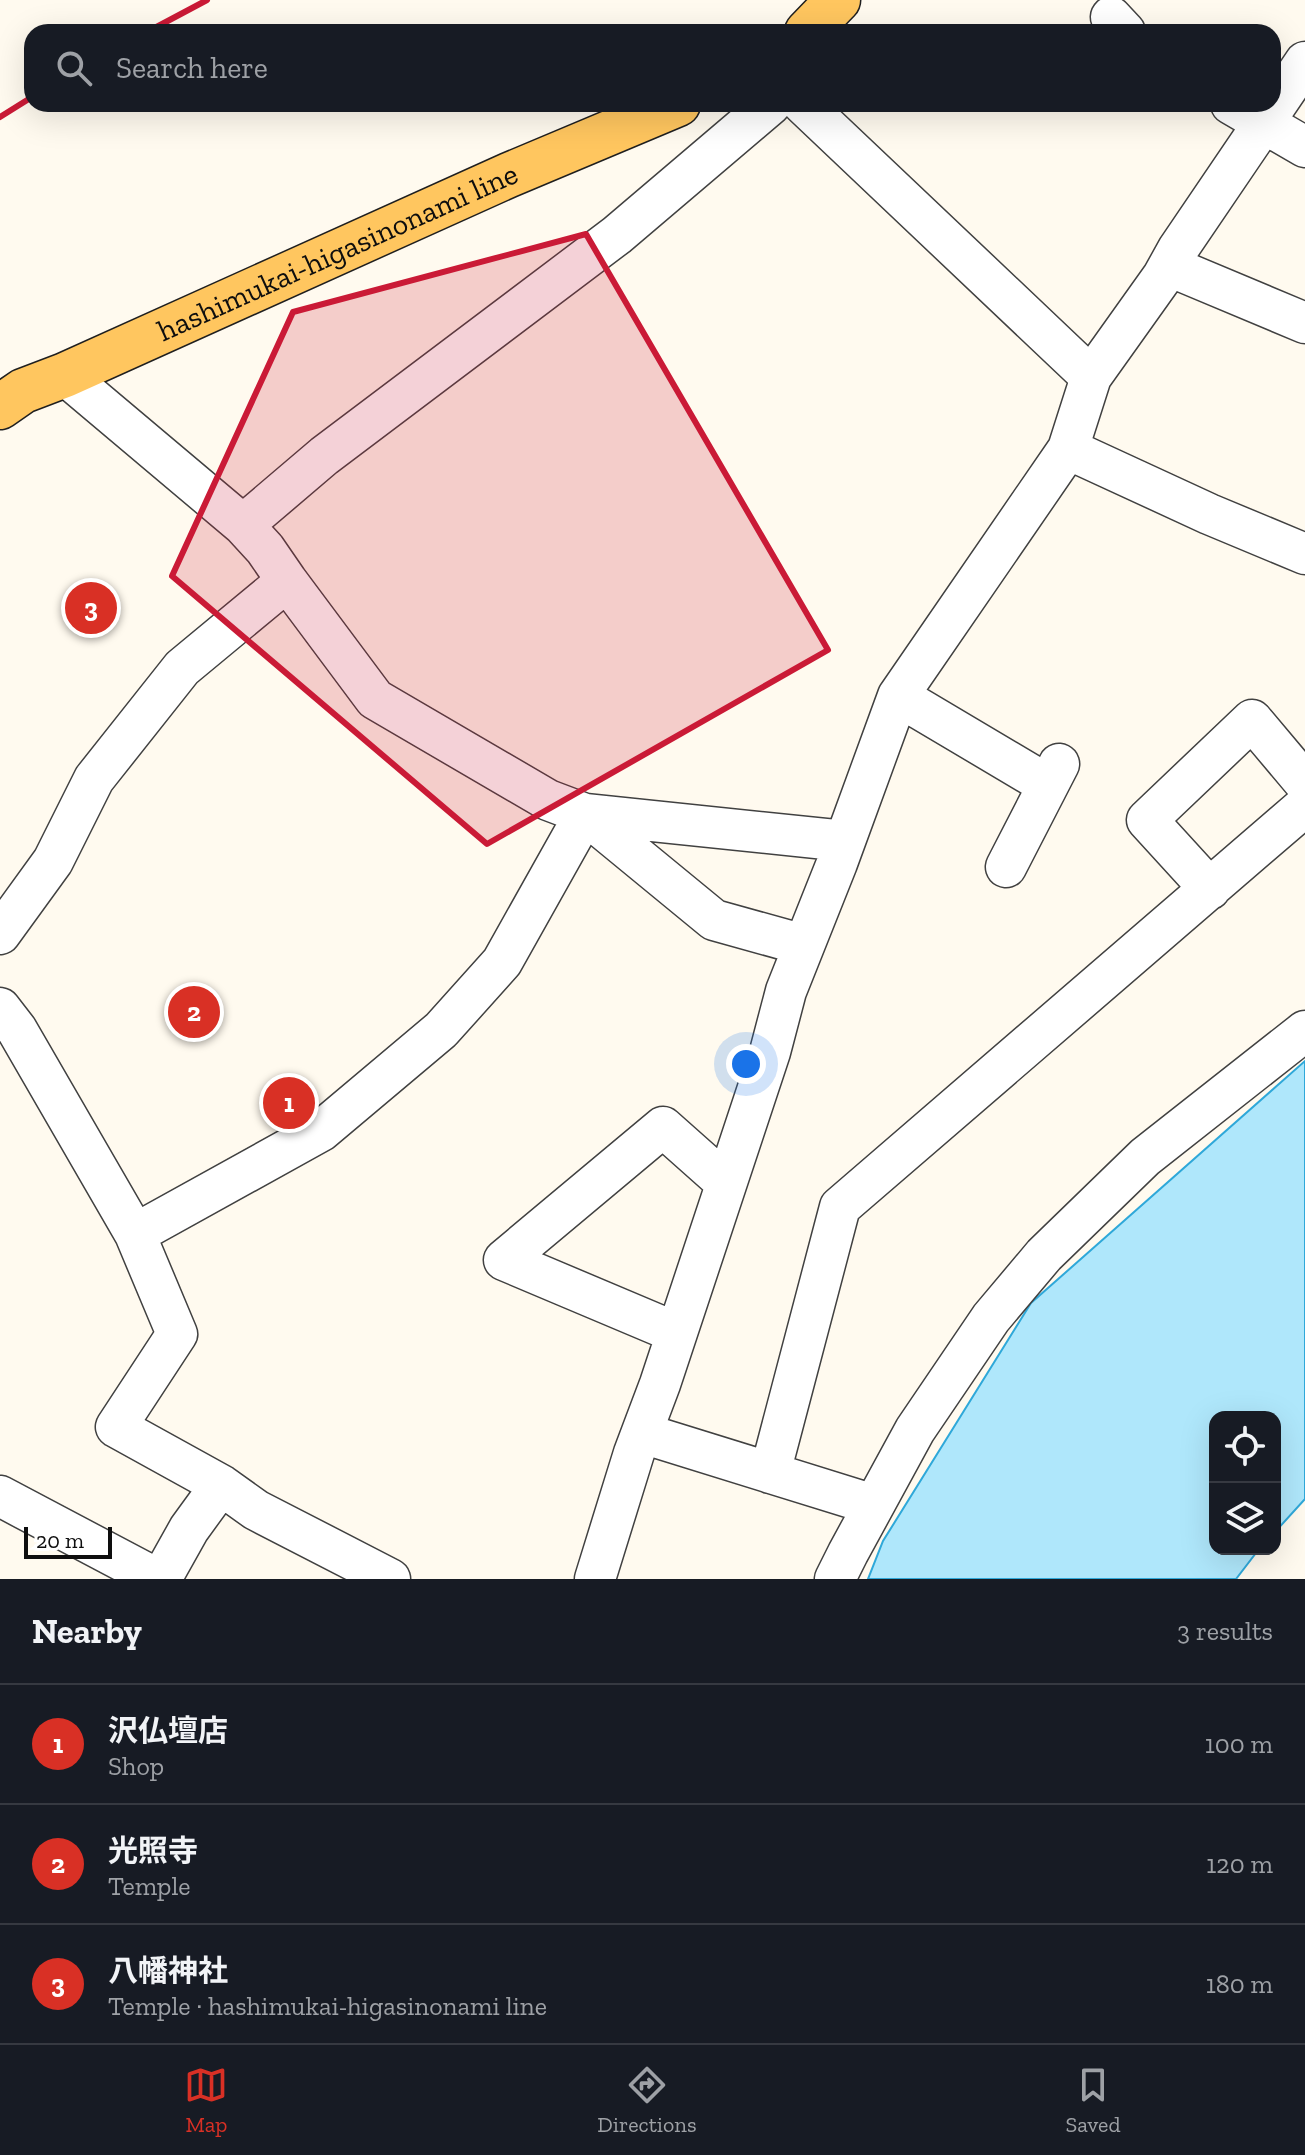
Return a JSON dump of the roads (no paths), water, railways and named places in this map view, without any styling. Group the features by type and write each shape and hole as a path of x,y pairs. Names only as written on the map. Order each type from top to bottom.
{"main road":[{"path":"815,24 838,0"},
{"name":"hashimukai-higasinonami line","path":"0,407 23,391 65,375 509,175 659,112"}],"street":[{"path":"1281,88 1305,62"},
{"path":"243,525 324,456 617,235 762,112"},
{"path":"811,112 1091,377"},
{"path":"595,1579 770,1052 786,991 898,696 1068,449 1091,377 1169,266 1213,196 1248,114 1305,147"},
{"path":"1169,266 1305,323"},
{"path":"65,375 243,525 265,549 375,699 548,800 585,814 845,841"},
{"path":"1068,449 1305,554"},
{"path":"0,934 53,861 94,779 182,668 287,581"},
{"path":"898,696 1054,773 1006,867"},
{"path":"1210,889 1147,820 1252,720 1305,783"},
{"path":"770,1473 840,1207 1305,806"},
{"path":"585,814 714,920 804,945"},
{"path":"135,1234 321,1131 441,1030 502,962 585,814"},
{"path":"0,1008 17,1030 135,1234 177,1334 116,1427 221,1485 256,1510 390,1579"},
{"path":"835,1579 915,1430 991,1318 1044,1255 1145,1157 1305,1031"},
{"path":"677,1333 504,1260 663,1127 726,1183"},
{"path":"642,1433 874,1505"},
{"path":"0,1496 159,1579 189,1529 221,1485"}],"water":[{"path":"1305,1061 1305,1499 1281,1525 1281,1411 1209,1411 1209,1555 1254,1555 1236,1579 868,1579 883,1541 1031,1303"}],"railway":[{"path":"162,24 207,0"},
{"path":"0,117 24,102"}],"place":[{"name":"八幡神社","path":"91,608"},
{"name":"光照寺","path":"194,1012"},
{"name":"沢仏壇店","path":"289,1103"}]}
